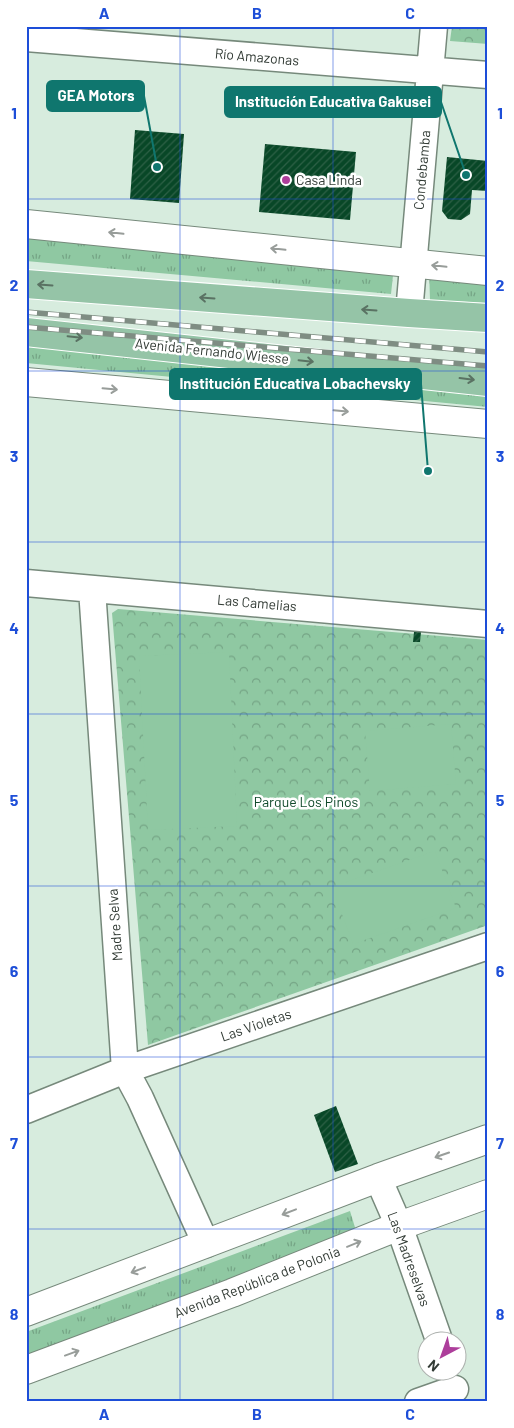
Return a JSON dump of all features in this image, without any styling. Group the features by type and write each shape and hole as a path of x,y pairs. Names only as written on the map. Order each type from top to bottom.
{"main road":[{"path":"26,224 488,271"},
{"path":"26,284 488,318"},
{"name":"Avenida Fernando Wiesse","path":"26,332 488,382"},
{"path":"26,382 488,424"},
{"path":"26,1312 378,1178 488,1139"},
{"name":"Avenida República de Polonia","path":"26,1370 232,1293 399,1226 488,1194"}],"street":[{"name":"Condebamba","path":"409,313 434,26"},
{"name":"Río Amazonas","path":"26,38 488,75"},
{"name":"Las Camelias","path":"26,583 488,624"},
{"name":"Madre Selva","path":"92,589 125,1070 140,1098 206,1244"},
{"name":"Las Violetas","path":"26,1110 125,1070 488,946"},
{"name":"Las Madreselvas","path":"378,1178 399,1226 435,1330"},
{"path":"418,1402 455,1387"}],"green space":[{"path":"452,26 488,26 488,44 450,41"},
{"path":"26,234 394,266 391,294 26,261"},
{"path":"429,269 488,274 488,303 430,300"},
{"path":"26,346 488,388 488,407 26,363"},
{"name":"Parque Los Pinos","path":"118,609 488,640 488,925 148,1045 112,613"},
{"path":"229,652 237,826 148,830 139,656"},
{"path":"451,724 456,784 370,791 365,731"},
{"path":"435,851 456,908 353,944 332,887"},
{"path":"350,1211 357,1234 211,1286 26,1357 26,1332"}],"building":[{"path":"135,130 184,134 179,203 130,199"},
{"path":"265,144 356,152 350,220 259,212"},
{"path":"447,157 488,161 488,191 472,190 470,214 461,220 448,219 442,211"},
{"path":"414,632 421,632 420,642 413,642"},
{"path":"336,1106 358,1164 335,1172 314,1115"}],"railway":[{"path":"26,312 488,352"},
{"path":"26,327 488,366"}],"place":[{"name":"GEA Motors","path":"157,167"},
{"name":"Institución Educativa Gakusei","path":"466,175"},
{"name":"Casa Linda","path":"286,180"},
{"name":"Institución Educativa Lobachevsky","path":"428,471"}]}
